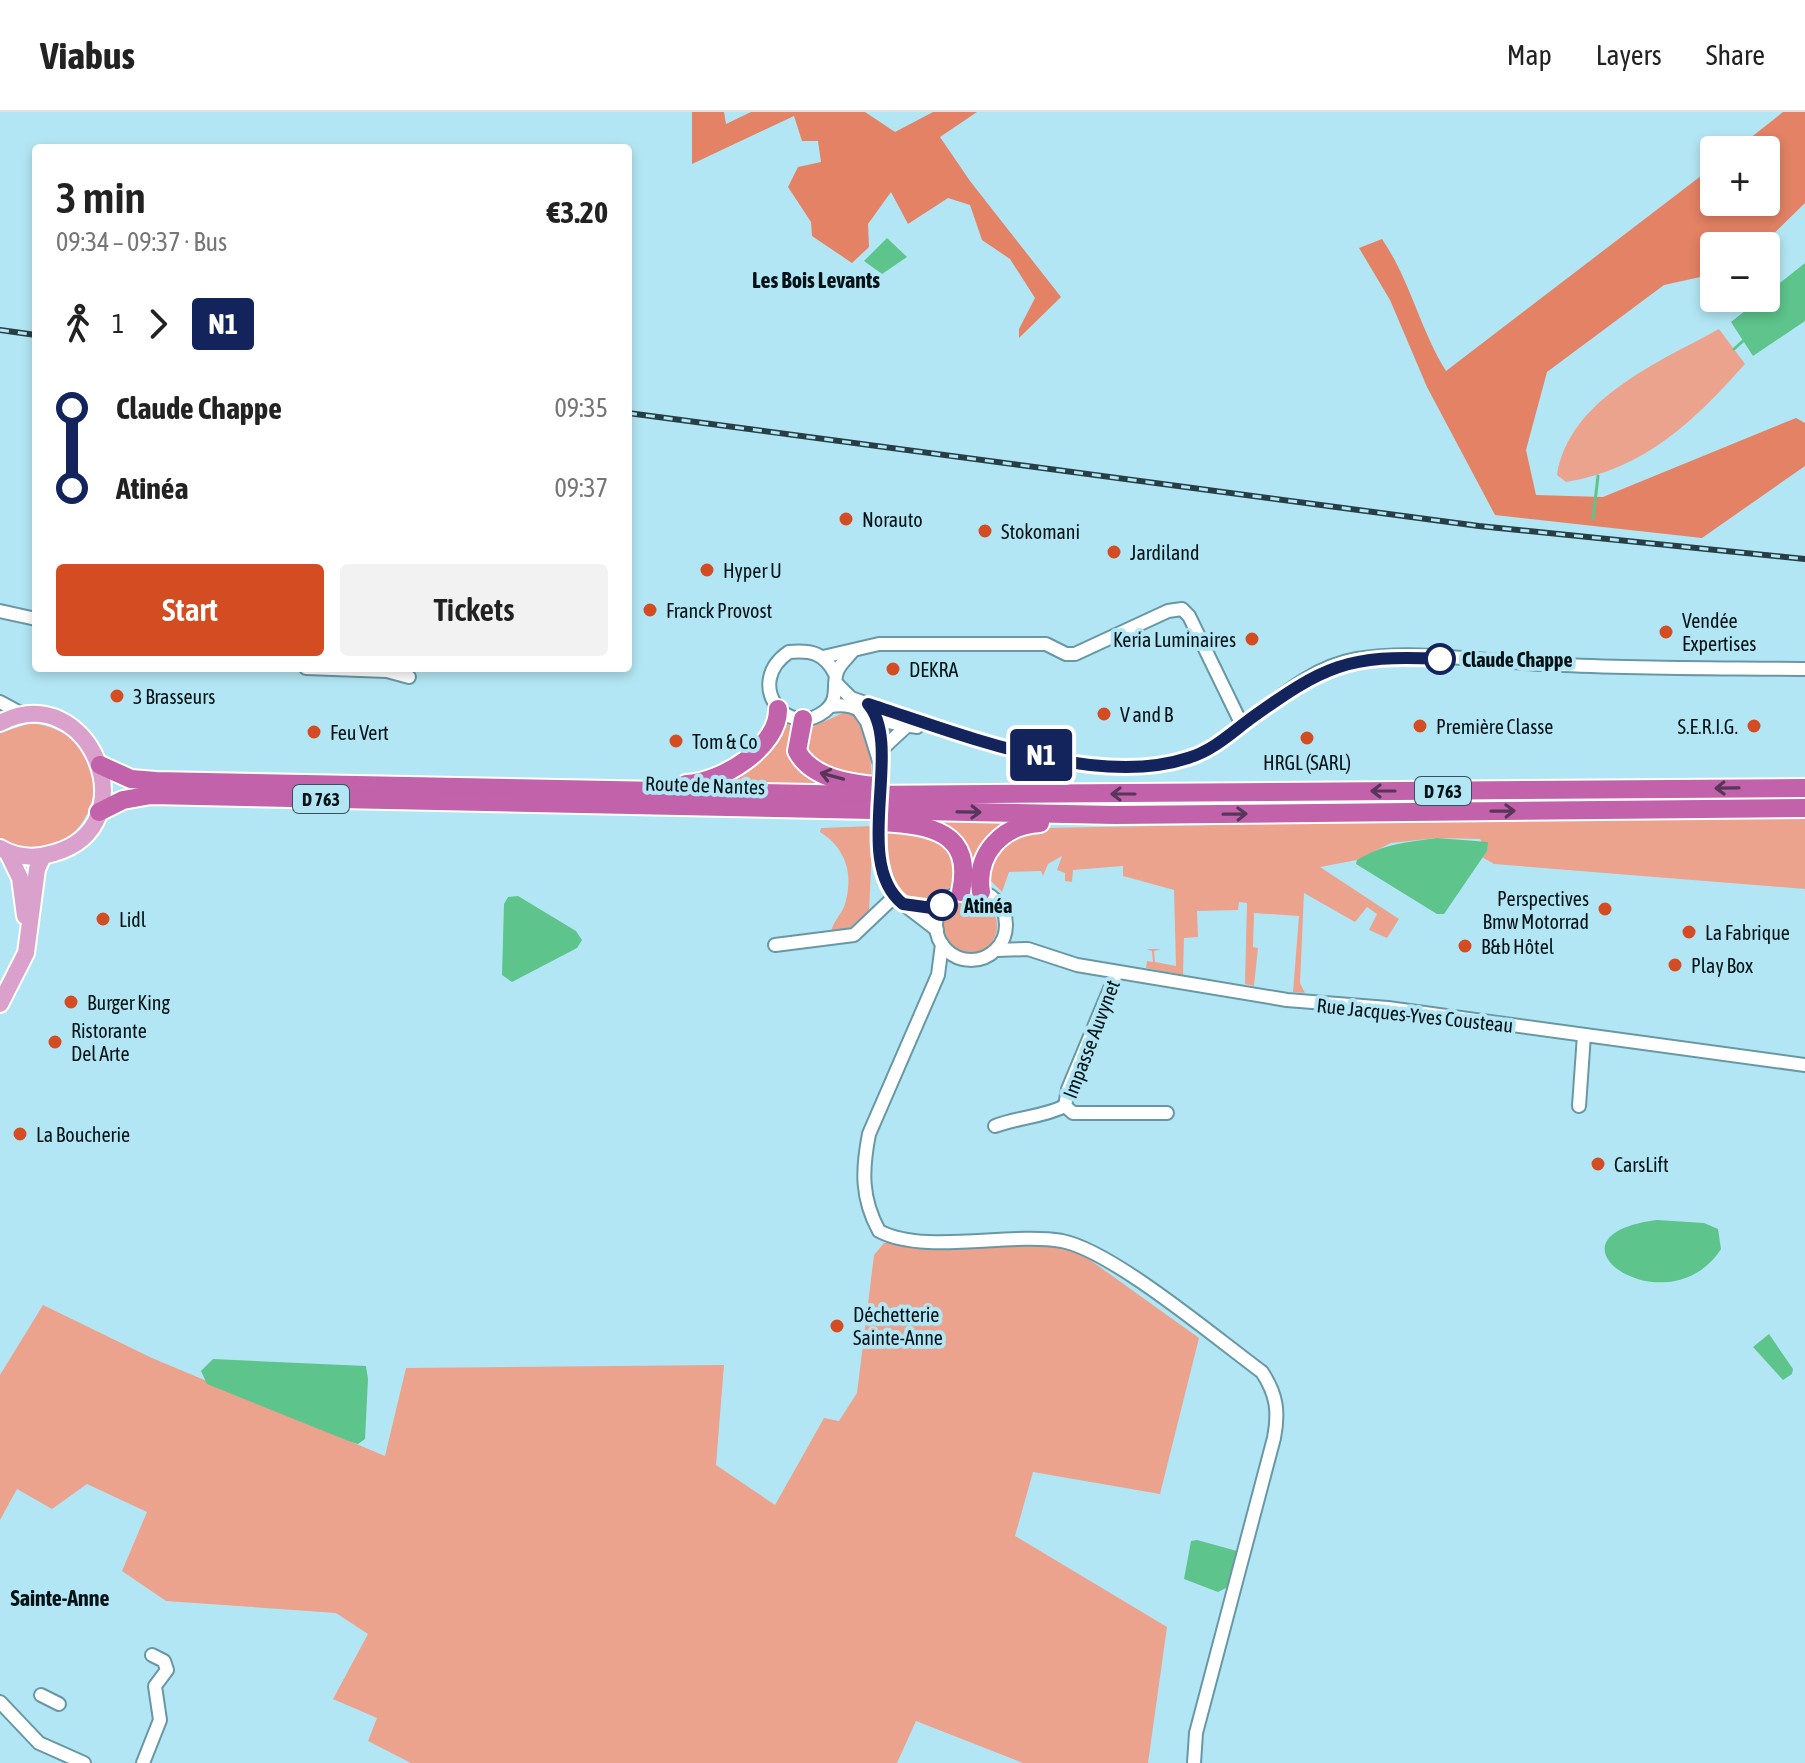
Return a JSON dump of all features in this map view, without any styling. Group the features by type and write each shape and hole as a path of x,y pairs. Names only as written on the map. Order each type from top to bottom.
{"highway":[{"path":"623,791 648,784 698,784 719,777 767,740 776,728 778,709"},
{"path":"803,719 797,751 811,769 861,785 893,788 905,795"},
{"name":"Route de Nantes","path":"100,765 131,779 156,781 905,795 1805,788"},
{"name":"Route de Nantes","path":"99,812 123,800 151,795 1101,814 1805,808"},
{"path":"672,807 704,818 922,825 936,830 959,850 964,873 961,892"},
{"path":"981,892 981,866 1001,835 1021,825 1084,823 1101,814"}],"main road":[{"path":"0,723 24,715 44,715 71,726 92,747 100,765 104,788 99,812 77,842 43,856 4,851"},
{"path":"4,851 20,878 28,934"},
{"path":"0,1004 22,965 37,869 43,856"}],"street":[{"path":"939,728 877,718 852,705 830,706 814,717 803,719 778,709 772,701 769,679 779,659 789,652 805,650 823,657 879,644 1046,644 1066,654 1075,654 1168,611 1182,609 1189,616 1242,725"},
{"path":"0,611 32,618"},
{"path":"830,706 836,679 852,652"},
{"path":"823,657 851,698 868,704 1022,752 1112,767 1141,768 1191,758 1300,683 1327,669 1380,657 1574,665 1805,669"},
{"path":"397,672 409,677"},
{"path":"0,702 24,715"},
{"path":"868,704 877,718 881,750 879,846 883,874 898,901 937,930"},
{"path":"852,705 867,722 880,764"},
{"path":"881,750 908,725"},
{"path":"775,945 854,935 898,901 932,908 943,905 961,892 981,892 1000,906 1006,928 996,950 979,959 960,958 942,944"},
{"path":"943,905 937,930 942,944 938,975 869,1134 864,1159 865,1200 879,1231 913,1240 1039,1239 1083,1248 1118,1267 1262,1372 1273,1389 1278,1409 1274,1438 1196,1733 1194,1763"},
{"name":"Rue Jacques-Yves Cousteau","path":"1006,928 1028,949"},
{"name":"Rue Jacques-Yves Cousteau","path":"996,950 1028,949 1077,965 1298,1001 1388,1008 1805,1065"},
{"path":"938,975 960,958"},
{"name":"Impasse Auvynet","path":"1065,1106 1068,1089 1117,972"},
{"path":"1579,1106 1584,1035"},
{"path":"995,1126 1021,1116 1047,1115 1065,1106 1073,1113 1167,1113"},
{"path":"143,1763 160,1720 155,1686 167,1670 164,1661 152,1655"},
{"path":"41,1695 59,1704"},
{"path":"0,1702 39,1743 84,1763"}],"shaded area":[{"path":"692,112 724,112 726,124 751,112 865,112 895,132 933,112 977,112 940,137 970,181 1061,297 1019,338 1019,329 1035,298 1010,259 982,240 970,205 948,198 908,224 891,192 868,224 869,247 852,263 812,236 811,222 788,187 798,167 821,162 818,141 802,141 794,116 692,164"},
{"path":"1783,112 1805,112 1805,203 1775,232 1700,232 1700,277 1664,285 1547,372 1526,450 1536,495 1603,497 1796,418 1805,423 1805,466 1702,538 1495,515 1427,387 1390,300 1359,248 1382,239 1446,371 1700,177 1700,216 1780,216 1780,136 1753,136"},
{"path":"887,238 907,257 882,274 864,261"},
{"path":"1805,263 1805,321 1753,356 1731,322 1744,312 1780,312 1780,283"},
{"path":"1719,329 1745,364 1707,405 1666,440 1620,466 1566,482 1557,475 1565,448 1579,425 1598,404 1645,370"},
{"path":"847,711 861,723 865,732 872,782 808,762 803,736 806,730"},
{"path":"31,723 66,735 86,755 94,780 90,806 78,828 57,844 31,849 0,840 0,733"},
{"path":"783,723 791,726 793,753 824,781 825,788 721,785"},
{"path":"901,817 1014,823 968,879 965,856"},
{"path":"1612,818 1805,818 1805,889 1494,864 1482,857 1487,851 1480,839 1437,838 1391,843 1357,860 1320,867 1399,919 1387,938 1369,930 1377,914 1367,907 1355,922 1304,893 1300,983 1305,993 1293,992 1299,916 1254,913 1253,947 1258,948 1254,986 1245,984 1247,903 1239,902 1238,910 1197,911 1198,937 1184,938 1183,975 1146,968 1147,961 1153,962 1152,951 1146,949 1161,949 1154,951 1155,962 1176,966 1174,890 1123,876 1123,866 1073,870 1072,882 1065,881 1065,873 1057,870 1062,856 1048,864 1043,876 1041,871 1009,872 1002,892 988,878 989,863 1006,836 1042,828"},
{"path":"873,826 869,912 848,929 831,932 845,904 849,883 842,854 820,832 821,828"},
{"path":"888,826 906,828 949,844 959,880 932,901 907,895 899,887 890,865"},
{"path":"1437,838 1488,842 1487,851 1444,914 1437,914 1356,864 1357,860 1386,847"},
{"path":"518,896 576,931 582,940 577,948 512,982 502,975 504,904 508,897"},
{"path":"969,898 989,906 997,926 989,946 969,954 949,946 941,926 949,906"},
{"path":"1657,1220 1704,1223 1718,1229 1721,1249 1698,1272 1670,1282 1644,1281 1621,1272 1607,1258 1606,1243 1621,1229"},
{"path":"1065,1242 1199,1338 1160,1494 1033,1472 1015,1536 1167,1627 1148,1763 1023,1763 916,1721 897,1763 411,1763 368,1741 377,1718 333,1699 368,1634 336,1613 166,1601 122,1571 147,1512 87,1484 52,1509 17,1489 0,1520 0,1375 43,1305 152,1358 385,1456 406,1368 724,1365 716,1465 775,1505 824,1418 839,1421 857,1393 874,1255 884,1243"},
{"path":"1769,1334 1793,1369 1792,1374 1783,1380 1753,1347"},
{"path":"213,1359 366,1366 365,1439 358,1444 351,1442 207,1384 201,1371"},
{"path":"1191,1541 1237,1551 1228,1587 1218,1592 1184,1579"}],"waterway":[{"path":"1734,349 1743,341"},
{"path":"1593,519 1598,476"}],"railway":[{"path":"0,330 32,334"},
{"path":"632,414 1479,526 1805,559"}],"bus line":[{"name":"N1","path":"942,905 932,908 903,904 894,897 886,883 879,846 880,734 877,718 868,704 1022,752 1112,767 1141,768 1166,765 1210,749 1300,683 1327,669 1355,660 1380,657 1440,659"}],"place":[{"name":"Norauto","path":"846,519"},
{"name":"Stokomani","path":"985,531"},
{"name":"Jardiland","path":"1114,552"},
{"name":"Hyper U","path":"707,570"},
{"name":"Franck Provost","path":"650,610"},
{"name":"Vendée Expertises","path":"1666,632"},
{"name":"Keria Luminaires","path":"1252,639"},
{"name":"Claude Chappe","path":"1440,659"},
{"name":"DEKRA","path":"893,669"},
{"name":"3 Brasseurs","path":"117,696"},
{"name":"V and B","path":"1104,714"},
{"name":"Première Classe","path":"1420,726"},
{"name":"S.E.R.I.G.","path":"1754,726"},
{"name":"Feu Vert","path":"314,732"},
{"name":"HRGL (SARL)","path":"1307,738"},
{"name":"Tom & Co","path":"676,741"},
{"name":"Atinéa","path":"942,905"},
{"name":"Perspectives Bmw Motorrad","path":"1605,909"},
{"name":"Lidl","path":"103,919"},
{"name":"La Fabrique","path":"1689,932"},
{"name":"B&b Hôtel","path":"1465,946"},
{"name":"Play Box","path":"1675,965"},
{"name":"Burger King","path":"71,1002"},
{"name":"Ristorante Del Arte","path":"55,1042"},
{"name":"La Boucherie","path":"20,1134"},
{"name":"CarsLift","path":"1598,1164"},
{"name":"Déchetterie Sainte-Anne","path":"837,1326"}],"district":[{"name":"Les Bois Levants","path":"816,280"},
{"name":"Sainte-Anne","path":"60,1598"}]}
